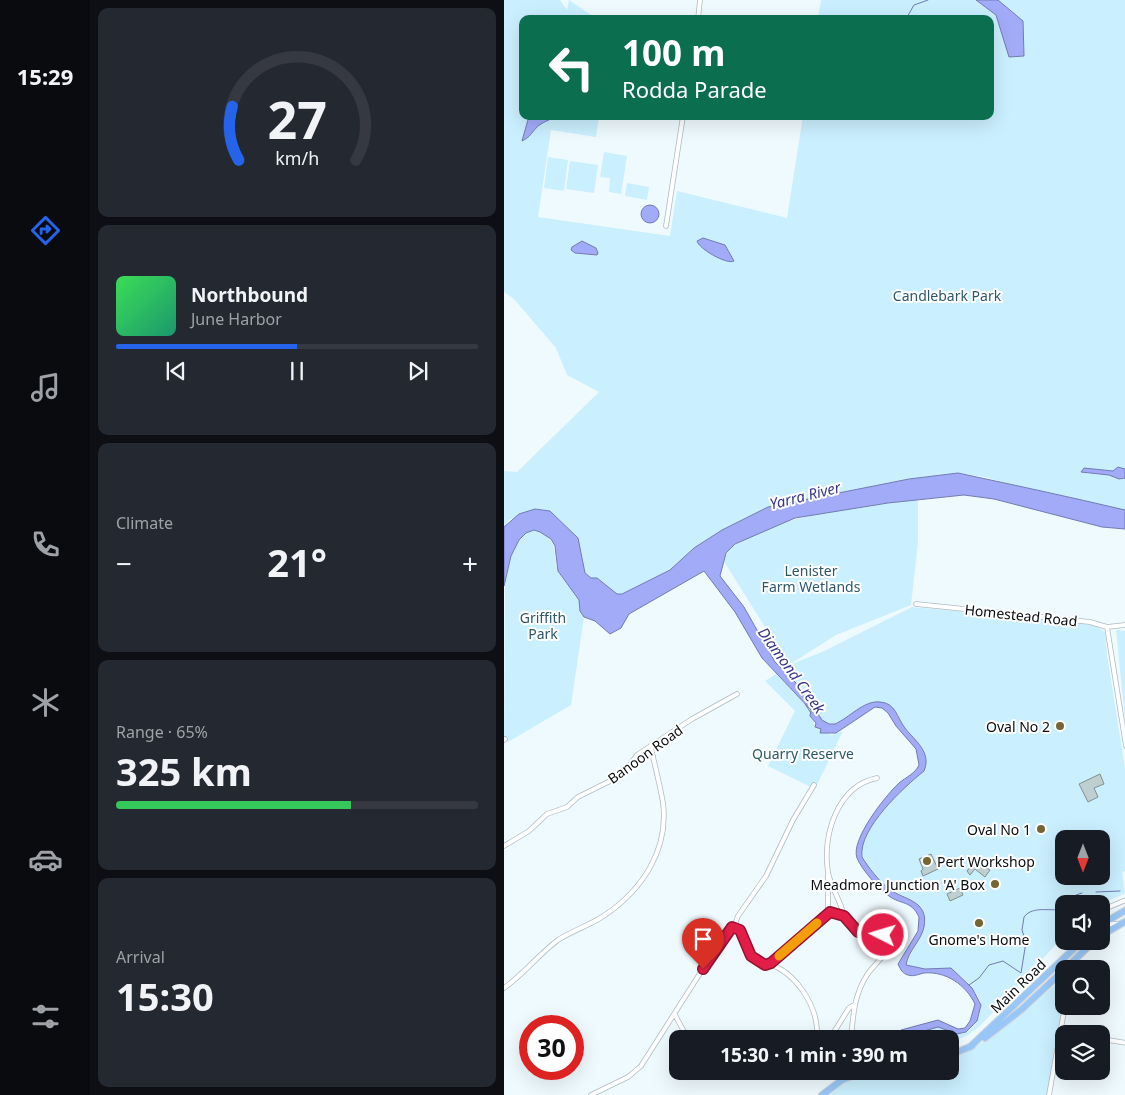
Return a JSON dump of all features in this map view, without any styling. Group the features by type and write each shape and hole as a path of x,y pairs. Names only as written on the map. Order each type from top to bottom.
{"main road":[{"path":"1110,919 1125,910"},
{"path":"1110,930 1125,921"},
{"name":"Main Road","path":"1063,960 1073,950"},
{"name":"Main Road","path":"1074,960 1085,950"},
{"name":"Main Road","path":"970,1047 1055,968"},
{"name":"Main Road","path":"959,1052 1001,1027 1055,978"},
{"path":"1020,1001 1021,1010"},
{"path":"822,1095 840,1080"}],"street":[{"path":"698,15 700,0"},
{"path":"666,226 682,120"},
{"name":"Homestead Road","path":"916,604 1090,622 1107,627 1125,625"},
{"path":"1107,627 1125,746"},
{"name":"Banoon Road","path":"504,846 530,831 547,814 567,807 578,796 616,777 626,770 634,758 692,719 737,694"},
{"path":"504,988 557,941 603,916 621,903 641,882 652,865 660,844 663,804 651,748"},
{"path":"734,927 741,932 754,959 763,965 770,963 828,912 830,824 846,796 870,779 877,778"},
{"path":"591,1095 636,1072 675,1015 728,931 734,927 738,916 766,876 793,820 814,785"},
{"path":"828,872 842,909 842,914 856,932 883,935 889,942 887,950 866,977 854,1005 852,1030"},
{"path":"1110,907 1125,900"},
{"path":"828,912 842,914"},
{"path":"1110,922 1118,924"},
{"path":"770,963 783,970 802,991 814,1012 817,1030"},
{"path":"835,1030 848,1010 854,1005"},
{"path":"675,1015 683,1030"},
{"path":"1110,1040 1125,1043"},
{"path":"1049,1095 1055,1061"}],"green space":[{"name":"Candlebark Park","path":"504,0 560,0 567,10 569,0 591,15 519,15 519,120 598,120 596,137 551,130 538,217 670,236 677,191 787,218 802,120 994,120 994,15 819,15 821,0 1125,0 1125,510 1036,492 985,477 958,473 909,479 768,507 722,530 694,548 670,570 622,594 617,594 597,578 591,578 585,573 578,538 556,516 542,509 535,509 509,520 504,527 504,471 517,472 599,392 567,375 556,348 514,299 504,292"},
{"path":"604,152 627,156 621,194 609,192 610,178 600,177"},
{"path":"548,157 568,160 564,191 544,188"},
{"path":"570,161 598,165 594,193 566,189"},
{"path":"627,183 649,187 647,200 625,196"},
{"name":"Lenister Farm Wetlands","path":"918,500 918,542 911,605 836,635 789,665 723,560 735,545 755,533 781,523 842,509"},
{"name":"Griffith Park","path":"534,530 542,533 551,541 558,570 579,599 581,612 584,617 571,705 508,742 504,738 505,581 511,556 519,540 526,533"},
{"path":"912,607 1076,622 1096,626 1105,632 1125,768 1126,870 1122,873 1125,893 1110,900 1110,895 1055,895 1055,946 980,1026 959,1039 959,1034 973,1028 976,1023 980,1013 981,1002 972,988 953,970 911,968 905,965 916,945 924,916 921,908 914,901 887,887 868,867 861,852 871,827 887,805 925,766 925,762 912,735 902,724 898,714 884,703 870,704 835,724 829,724 822,720 783,668 822,652"},
{"path":"1116,630 1125,631 1125,718"},
{"name":"Quarry Reserve","path":"776,674 811,710 815,727 832,735 843,731 815,789 768,766 795,711 765,681"},
{"path":"1055,985 1055,1015 1061,1015 1059,1025 1055,1025 1055,1050 1047,1095 829,1095 843,1083 851,1080 959,1080 959,1055 1004,1028"},
{"path":"931,1027 947,1030 920,1030"}],"water":[{"path":"976,0 998,0 1023,21 1024,56 1009,57 996,15"},
{"path":"528,120 549,120 539,125 522,141"},
{"path":"650,205 656,208 659,214 656,220 650,223 644,220 641,214 644,208"},
{"path":"703,238 725,245 734,261 730,262 720,259 708,252 697,241"},
{"path":"582,241 596,248 597,255 575,253 571,250 572,247"},
{"path":"1118,467 1125,469 1125,478 1119,479 1109,475 1081,472 1084,468 1113,471"},
{"path":"958,473 1125,510 1125,529 1102,527 994,499 964,495 888,503 795,518 735,544 726,553 720,576 744,607 775,662 801,688 822,720 829,724 835,724 862,706 874,702 885,703 893,708 905,728 918,742 924,752 926,764 924,771 905,787 875,822 867,834 862,857 885,886 914,902 923,911 925,918 924,927 909,955 906,965 925,969 951,968 972,988 981,1005 977,1021 966,1032 959,1034 959,1030 946,1030 938,1027 928,1030 901,1030 938,1020 958,1029 965,1028 970,1021 975,1004 961,985 947,977 932,973 910,976 902,971 898,964 918,931 919,917 909,905 893,899 880,888 866,873 857,858 856,850 859,840 878,807 893,789 913,773 919,765 916,749 896,726 888,713 882,708 875,707 836,733 820,733 821,729 815,727 816,723 810,716 811,710 762,658 735,612 704,571 629,614 621,628 610,634 595,621 584,617 580,611 579,600 558,571 555,546 551,539 540,532 534,530 526,533 519,540 511,556 504,586 504,527 519,514 535,509 550,511 578,538 585,573 591,578 597,578 617,594 622,594 670,570 694,548 722,530 768,507 909,479"}],"building":[{"path":"1100,774 1104,784 1094,788 1098,797 1088,802 1079,784"},
{"path":"931,854 938,869 923,876 921,871 923,869 919,859"},
{"path":"975,861 990,870 985,877 975,869 970,875 967,871"},
{"path":"960,888 963,895 950,901 947,894"}],"waterway":[{"path":"908,15 914,5 928,0"},
{"name":"Diamond Creek","path":"805,704 811,713"},
{"path":"1096,892 1120,891"},
{"path":"1076,895 1082,893"},
{"path":"969,985 979,978 989,965 1003,961 1021,973 1026,942 1022,930 1024,917 1032,911 1055,910"}],"slow traffic":[{"path":"779,956 817,923"}],"place":[{"name":"Oval No 2","path":"1060,726"},
{"name":"Oval No 1","path":"1041,829"},
{"name":"Pert Workshop","path":"927,861"},
{"name":"Meadmore Junction 'A' Box","path":"995,884"},
{"name":"Gnome's Home","path":"979,923"}],"route":[{"path":"703,969 732,927 740,930 752,958 758,963 765,965 771,963 828,912 836,912 844,916 854,930 858,932 883,935"}],"water label":[{"name":"Yarra River","path":"805,495"}]}
